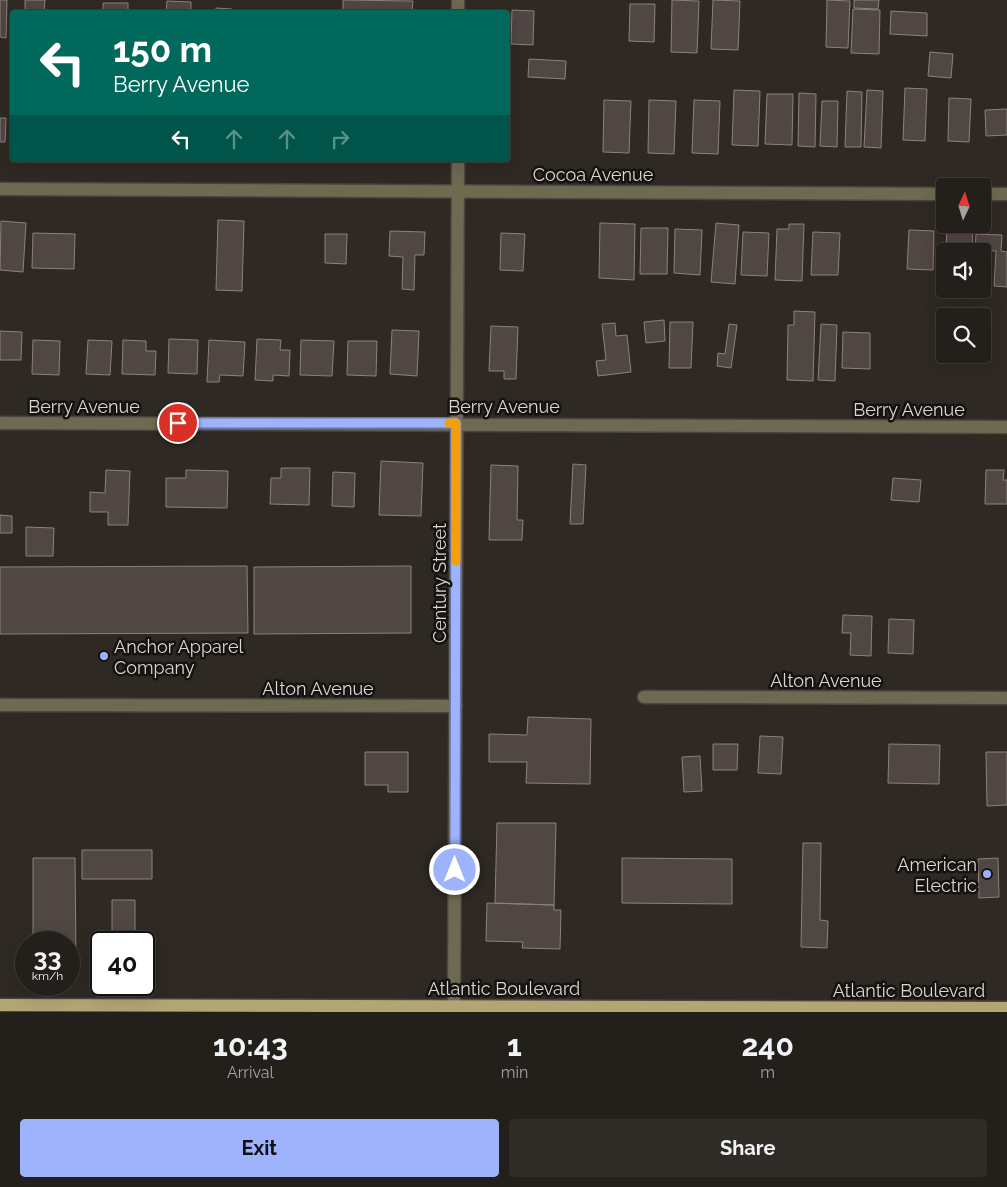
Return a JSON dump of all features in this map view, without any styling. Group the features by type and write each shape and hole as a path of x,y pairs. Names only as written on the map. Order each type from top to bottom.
{"main road":[{"name":"Atlantic Boulevard","path":"0,1005 95,1008 454,1006 753,1009 1007,1008"}],"street":[{"name":"Century Street","path":"454,1006 458,162"},
{"name":"Cocoa Avenue","path":"0,189 936,194"},
{"path":"991,194 1007,194"},
{"name":"Berry Avenue","path":"0,423 456,423 1007,427"},
{"name":"Alton Avenue","path":"644,697 1007,698"},
{"name":"Alton Avenue","path":"0,705 456,706"}],"building":[{"path":"0,0 7,0 6,38 0,37"},
{"path":"25,0 45,0 44,10 25,10"},
{"path":"343,0 413,1 412,10 343,10"},
{"path":"672,0 699,1 697,53 671,52"},
{"path":"713,0 740,1 738,50 711,49"},
{"path":"827,0 850,1 848,48 826,47"},
{"path":"854,0 879,0 878,9 854,8"},
{"path":"167,1 191,2 191,10 166,10"},
{"path":"103,3 128,3 128,10 103,10"},
{"path":"630,4 655,4 654,42 629,41"},
{"path":"216,8 232,9 232,10 216,10"},
{"path":"853,9 880,10 879,54 851,53"},
{"path":"512,10 534,11 533,45 511,44"},
{"path":"891,11 927,13 927,36 890,34"},
{"path":"930,52 953,54 951,78 928,76"},
{"path":"529,59 566,61 565,79 528,77"},
{"path":"905,88 927,89 925,141 903,140"},
{"path":"734,90 760,91 758,146 732,145"},
{"path":"867,90 883,91 881,148 864,147"},
{"path":"847,91 862,92 861,147 845,147"},
{"path":"799,93 816,94 815,147 798,146"},
{"path":"767,94 793,94 792,145 765,144"},
{"path":"949,98 971,99 969,142 948,141"},
{"path":"604,100 631,101 629,153 603,152"},
{"path":"649,100 676,101 674,154 648,153"},
{"path":"694,100 720,101 718,154 692,153"},
{"path":"822,101 838,101 837,147 820,146"},
{"path":"1007,109 1007,135 986,136 985,110"},
{"path":"0,118 6,118 5,142 0,142"},
{"path":"218,220 244,221 242,291 216,290"},
{"path":"1,221 26,223 23,272 0,270"},
{"path":"600,223 635,224 634,280 599,278"},
{"path":"716,223 739,225 735,284 711,282"},
{"path":"789,224 804,224 802,281 775,280 777,229 789,229"},
{"path":"641,228 668,228 667,274 640,274"},
{"path":"675,229 702,230 700,275 674,273"},
{"path":"909,230 934,231 933,270 907,269"},
{"path":"390,231 425,232 424,255 415,255 414,290 402,289 403,257 389,256"},
{"path":"743,232 769,233 767,276 741,275"},
{"path":"813,232 840,233 838,275 811,275"},
{"path":"33,233 75,234 74,269 32,268"},
{"path":"501,233 525,234 523,271 500,270"},
{"path":"947,233 973,233 972,243 946,243"},
{"path":"325,234 347,234 346,264 325,263"},
{"path":"976,234 1002,235 1001,251 1007,252 1007,287 994,286 996,251 991,251 991,243 975,243"},
{"path":"794,311 815,312 813,381 787,380 788,325 794,325"},
{"path":"664,320 665,341 646,343 644,322"},
{"path":"670,322 693,322 691,368 669,368"},
{"path":"615,323 616,336 627,335 631,372 598,376 596,361 606,360 602,324"},
{"path":"729,324 737,325 731,368 717,366 718,353 725,354"},
{"path":"821,324 837,325 835,381 818,380"},
{"path":"491,326 518,327 516,379 504,379 504,371 489,371"},
{"path":"392,330 419,331 417,376 390,374"},
{"path":"0,331 22,332 21,360 0,360"},
{"path":"843,332 870,333 870,369 842,368"},
{"path":"169,339 198,340 197,374 168,373"},
{"path":"257,339 281,340 280,350 290,350 289,376 273,375 273,381 255,380"},
{"path":"33,340 60,341 59,375 32,374"},
{"path":"88,340 112,341 110,375 86,374"},
{"path":"123,340 146,341 146,351 156,351 155,375 122,374"},
{"path":"209,340 245,342 243,376 220,375 219,382 207,382"},
{"path":"301,340 334,341 332,376 300,375"},
{"path":"348,341 377,341 376,376 347,375"},
{"path":"381,461 423,463 421,516 379,515"},
{"path":"573,464 586,465 583,524 570,524"},
{"path":"491,465 518,466 517,520 523,520 522,540 489,540"},
{"path":"281,468 310,468 309,505 270,504 271,478 281,478"},
{"path":"106,470 130,471 128,525 108,525 108,512 90,512 90,492 105,493"},
{"path":"186,470 228,471 227,508 166,507 166,478 186,478"},
{"path":"986,470 1004,470 1003,480 1007,480 1007,504 985,504"},
{"path":"333,472 355,473 354,507 332,506"},
{"path":"893,478 921,480 919,502 891,500"},
{"path":"0,515 12,516 12,533 0,533"},
{"path":"26,527 54,528 53,556 26,556"},
{"path":"247,566 248,633 0,634 0,567"},
{"path":"411,566 411,633 254,634 254,567"},
{"path":"843,615 872,616 871,656 850,655 851,633 842,633"},
{"path":"889,619 914,620 913,654 888,653"},
{"path":"528,717 591,719 590,784 526,783 527,762 489,762 489,734 527,735"},
{"path":"760,736 783,737 781,774 758,773"},
{"path":"713,744 738,744 737,770 713,770"},
{"path":"889,744 940,745 939,784 888,783"},
{"path":"365,752 408,752 408,792 388,792 388,785 365,785"},
{"path":"986,752 1007,752 1007,805 987,806"},
{"path":"700,756 702,791 684,792 682,757"},
{"path":"497,823 556,823 554,905 495,903"},
{"path":"803,843 821,843 820,920 828,921 827,948 801,947"},
{"path":"82,850 152,850 152,879 82,879"},
{"path":"33,858 75,858 76,931 33,931"},
{"path":"622,858 732,859 732,904 622,903"},
{"path":"998,858 999,897 979,898 978,859"},
{"path":"112,900 135,900 135,931 112,931"},
{"path":"487,903 554,905 554,910 561,910 560,949 522,948 523,942 486,941"}],"slow traffic":[{"path":"449,423 456,423 456,561"}],"place":[{"name":"Anchor Apparel Company","path":"104,656"},
{"name":"American Electric","path":"987,874"}],"route":[{"path":"178,423 456,423 455,870"}]}
